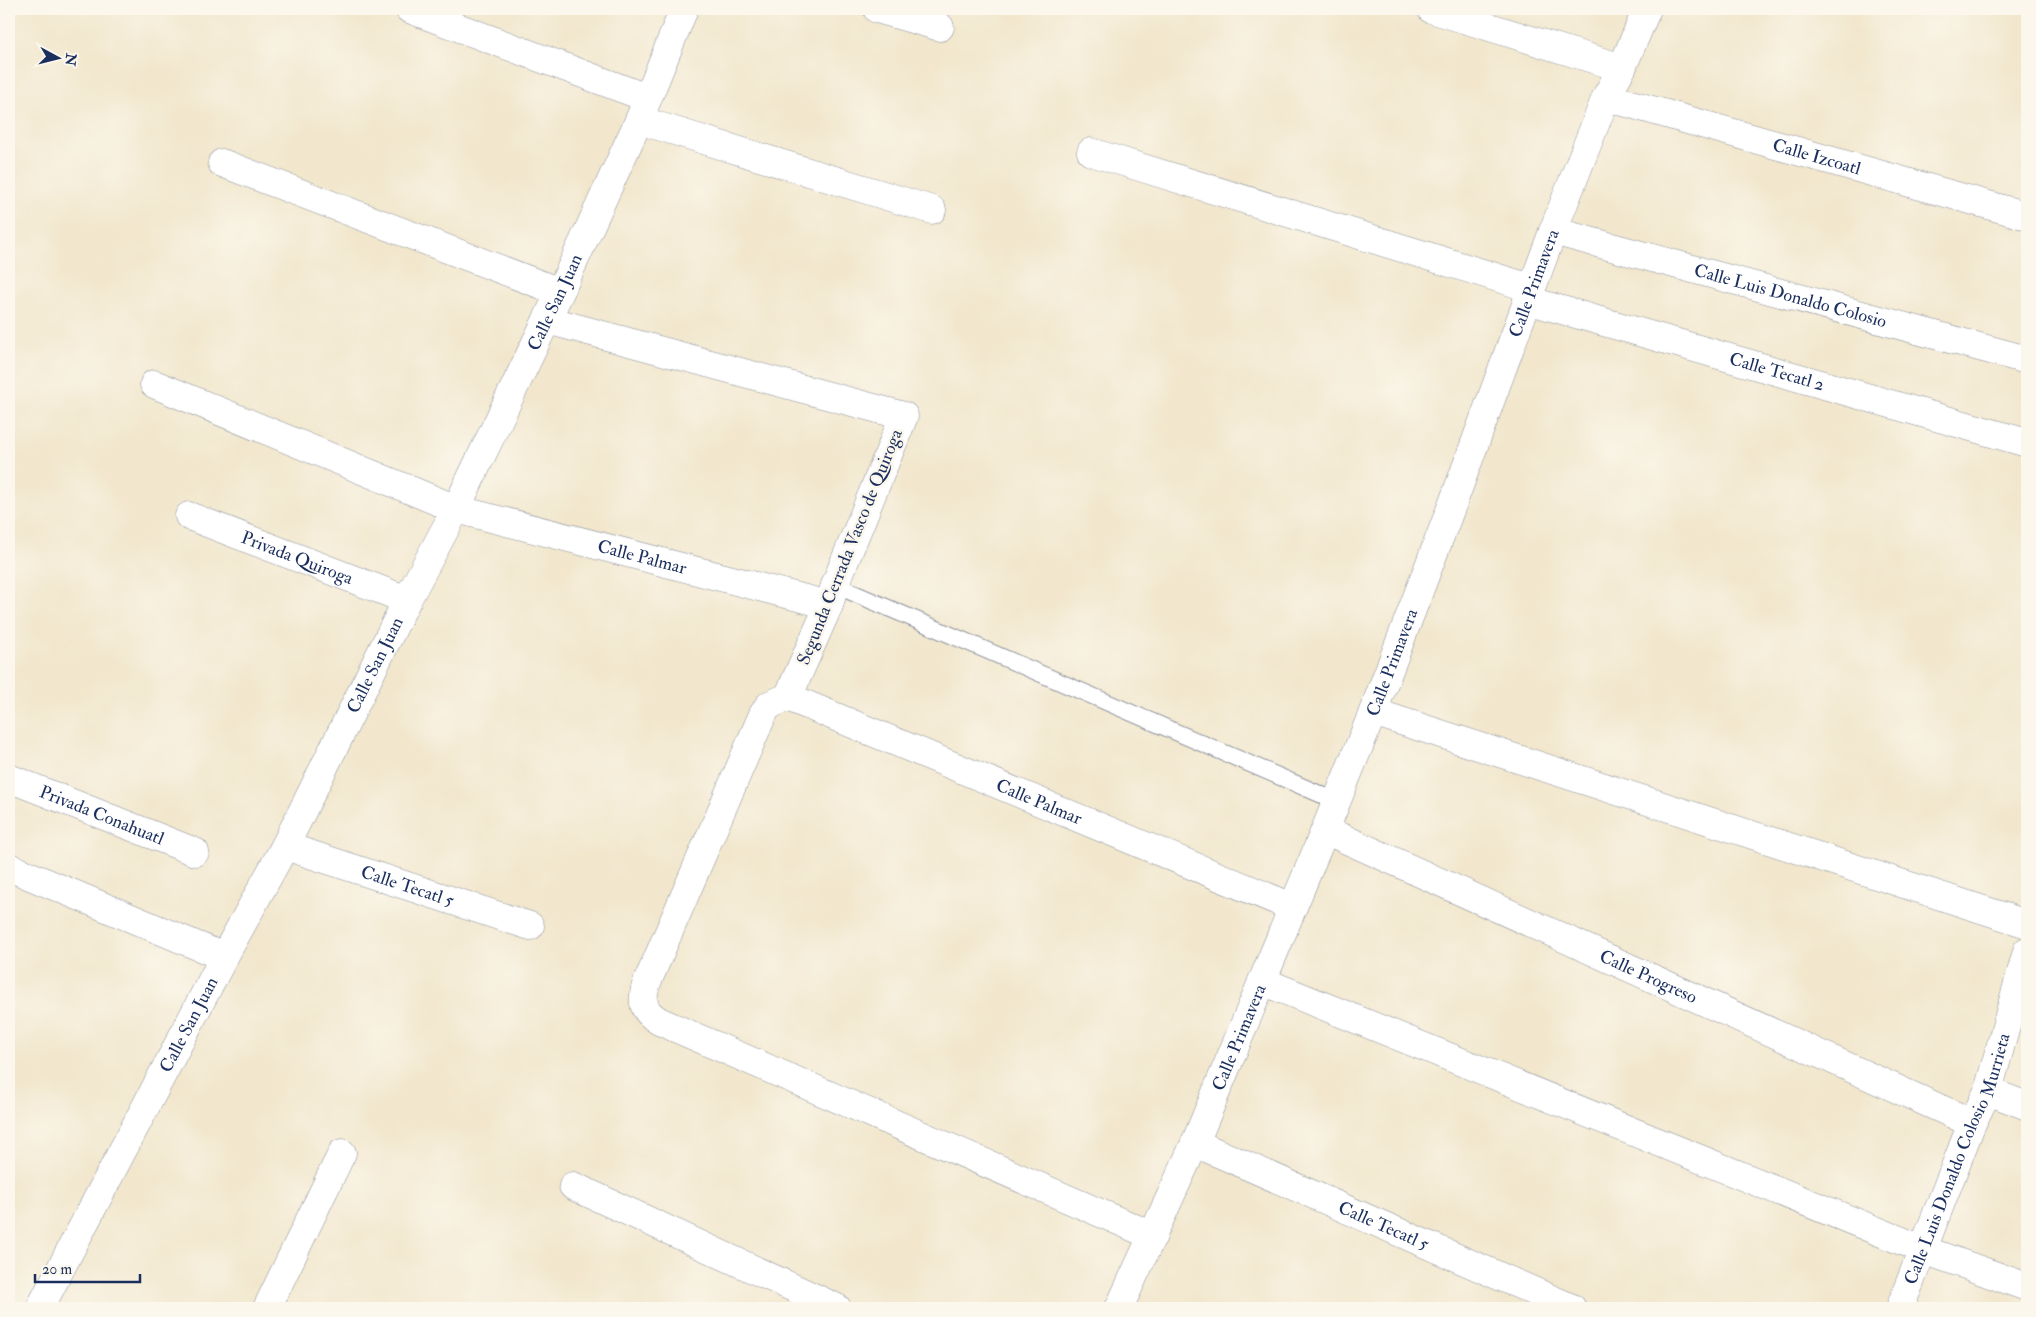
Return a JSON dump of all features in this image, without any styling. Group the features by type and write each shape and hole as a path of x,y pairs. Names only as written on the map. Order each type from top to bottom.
{"street":[{"path":"409,9 643,109 932,210"},
{"name":"Calle San Juan","path":"40,1308 224,957 285,846 407,600 456,509 560,292 643,109 684,9"},
{"path":"877,9 940,27"},
{"path":"1431,9 1622,68"},
{"name":"Calle Primavera","path":"1119,1308 1195,1143 1373,712 1454,500 1553,231 1606,97 1622,68 1647,9"},
{"name":"Calle Izcoatl","path":"1606,97 2027,216"},
{"name":"Calle Tecatl 2","path":"1091,152 1529,294 2027,443"},
{"path":"222,163 560,292"},
{"name":"Calle Luis Donaldo Colosio","path":"1553,231 2027,360"},
{"name":"Segunda Cerrada Vasco de Quiroga","path":"547,320 904,416 832,595 788,696"},
{"name":"Calle Palmar","path":"154,384 456,509 832,595"},
{"name":"Privada Quiroga","path":"189,516 407,600"},
{"path":"788,696 769,705 763,714 646,985 643,1007 649,1015 658,1021 1153,1236"},
{"name":"Calle Palmar","path":"788,696 1292,907"},
{"path":"1373,712 2027,924"},
{"name":"Privada Conahuatl","path":"9,778 196,852"},
{"name":"Calle Progreso","path":"1325,830 1972,1123"},
{"name":"Calle Tecatl 5","path":"285,846 530,926"},
{"path":"9,867 224,957"},
{"name":"Calle Luis Donaldo Colosio Murrieta","path":"1900,1308 1972,1123 1988,1091 2027,951"},
{"path":"1262,981 1924,1250 2027,1287"},
{"path":"1988,1091 2027,1106"},
{"name":"Calle Tecatl 5","path":"1195,1143 1572,1308"},
{"path":"267,1308 342,1153"},
{"path":"573,1186 837,1308"}],"lane":[{"path":"832,595 1336,801"}]}
